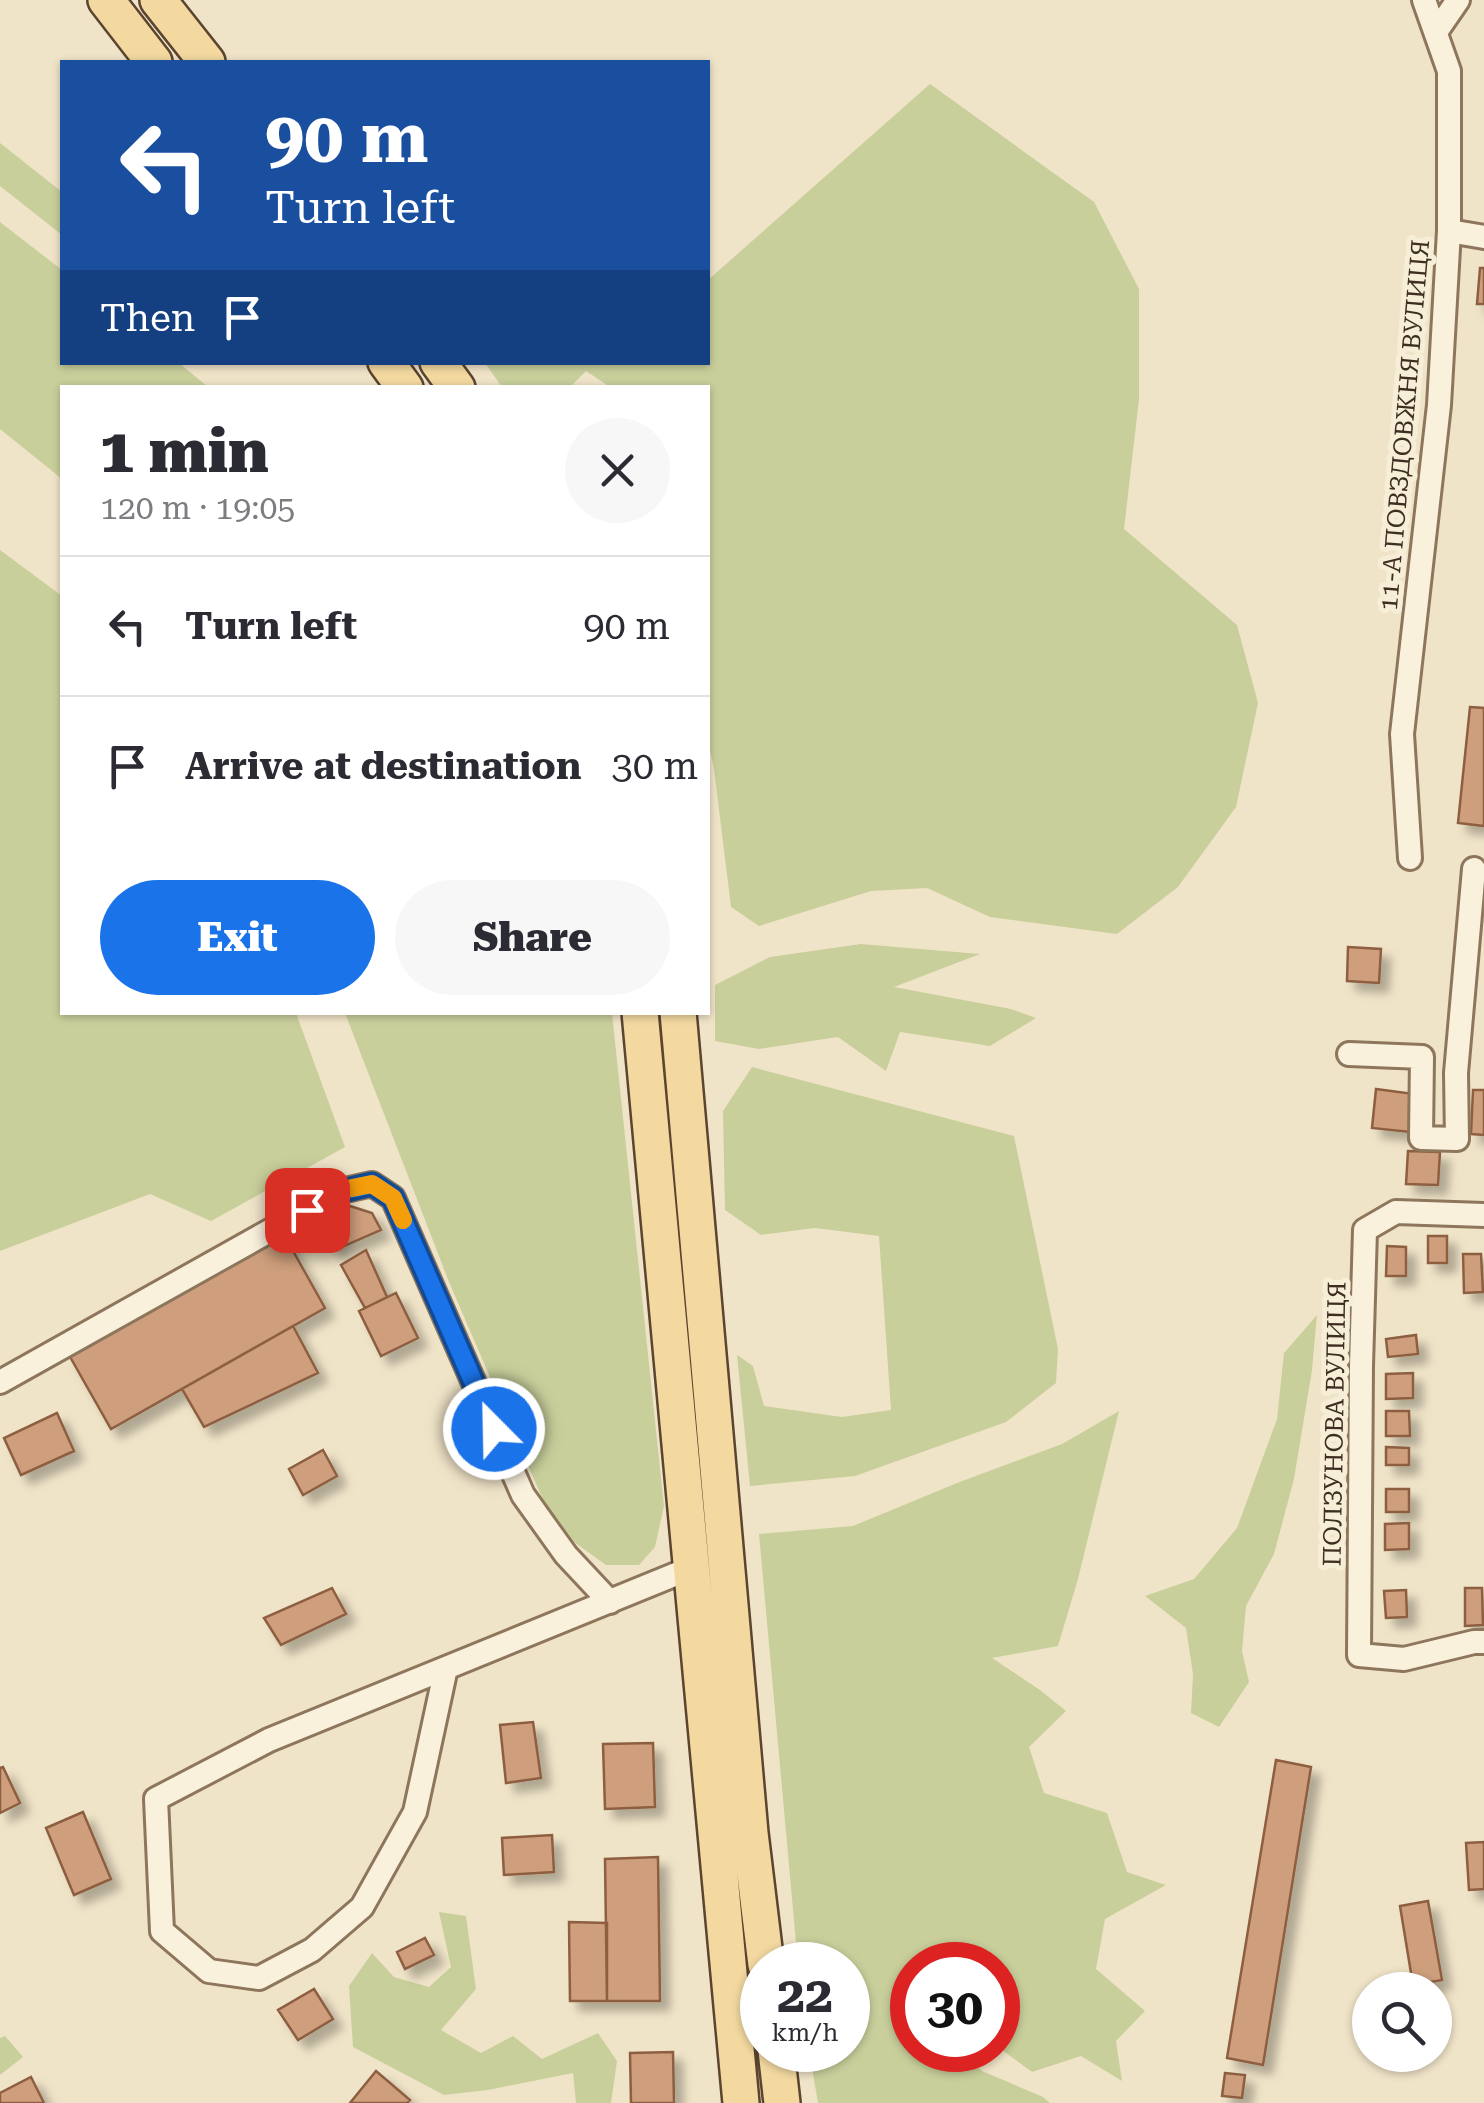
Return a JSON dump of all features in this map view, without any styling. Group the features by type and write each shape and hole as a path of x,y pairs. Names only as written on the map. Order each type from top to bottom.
{"main road":[{"path":"106,0 152,60"},
{"path":"158,0 205,60"},
{"path":"640,1015 740,2103"},
{"path":"678,1015 750,1833 763,1942"},
{"path":"778,2072 782,2103"}],"street":[{"name":"11-А ПОВЗДОВЖНЯ ВУЛИЦЯ","path":"1410,858 1402,734 1439,406 1449,231 1450,71 1424,0"},
{"path":"1436,32 1458,0"},
{"path":"1449,231 1484,237"},
{"path":"1348,1054 1422,1058 1421,1138 1456,1140 1456,1073 1474,869"},
{"path":"0,1382 342,1191 372,1184 393,1198 523,1495 566,1555 610,1602"},
{"name":"ПОЛЗУНОВА ВУЛИЦЯ","path":"1484,1215 1396,1212 1365,1230 1360,1366 1359,1655 1404,1660 1484,1642"},
{"path":"446,1668 415,1812 362,1907 312,1950 259,1978 209,1971 162,1931 156,1799 270,1740 446,1668 610,1602 692,1568"}],"green space":[{"path":"930,84 1094,202 1139,289 1139,399 1124,529 1237,625 1258,703 1236,807 1178,887 1117,934 990,917 927,888 871,891 759,926 731,907 710,750 710,385 607,385 586,371 572,385 501,385 486,365 710,365 710,278"},
{"path":"0,143 60,190 60,233 0,186"},
{"path":"0,222 60,268 60,365 181,365 206,385 60,385 60,477 0,429"},
{"path":"0,550 60,595 60,1015 297,1015 345,1147 211,1221 150,1194 0,1251"},
{"path":"861,944 980,954 894,987 1011,1009 1036,1018 990,1046 900,1032 886,1071 838,1037 759,1049 715,1041 715,985 770,957"},
{"path":"346,1015 612,1015 664,1506 655,1547 639,1565 606,1565 574,1542 543,1500 449,1282"},
{"path":"752,1067 1014,1136 1058,1349 1056,1383 1006,1422 855,1476 750,1486 737,1355 753,1366 764,1406 842,1417 891,1410 879,1236 815,1228 761,1235 725,1210 723,1111"},
{"path":"1317,1315 1294,1479 1274,1554 1246,1606 1242,1651 1249,1682 1219,1727 1191,1713 1193,1674 1186,1628 1145,1596 1194,1579 1237,1528 1277,1419 1284,1353"},
{"path":"1119,1411 1058,1646 992,1658 1066,1711 1029,1747 1044,1793 1107,1813 1127,1872 1166,1885 1105,1919 1096,1969 1145,2011 1116,2041 1122,2081 1081,2056 1032,2072 1020,2063 1020,1942 890,1942 890,2072 984,2072 1050,2103 818,2103 813,2072 870,2072 870,1942 796,1942 759,1534 853,1526 1062,1444"},
{"path":"439,1912 466,1916 476,1989 441,2030 481,2053 513,2036 542,2059 598,2033 617,2061 611,2103 576,2103 573,2073 444,2095 353,2047 349,1986 372,1953 394,1977 429,1987 451,1967"},
{"path":"5,2036 23,2057 0,2075 0,2038"}],"building":[{"path":"1480,268 1484,268 1484,304 1477,304"},
{"path":"1470,707 1484,708 1484,826 1458,823"},
{"path":"1348,947 1381,949 1379,983 1347,981"},
{"path":"1376,1089 1414,1094 1410,1132 1372,1128"},
{"path":"1473,1090 1484,1090 1484,1135 1471,1134"},
{"path":"1408,1151 1440,1152 1438,1185 1406,1184"},
{"path":"350,1206 372,1213 381,1230 333,1251 318,1223"},
{"path":"283,1233 325,1308 111,1429 69,1355"},
{"path":"1428,1236 1447,1236 1447,1263 1428,1263"},
{"path":"1387,1246 1406,1247 1406,1276 1386,1276"},
{"path":"366,1250 387,1297 365,1308 341,1265"},
{"path":"1463,1254 1481,1254 1483,1292 1464,1293"},
{"path":"396,1293 418,1338 381,1356 359,1311"},
{"path":"293,1326 318,1373 204,1427 182,1389"},
{"path":"1416,1335 1418,1354 1388,1357 1386,1339"},
{"path":"1413,1373 1413,1398 1386,1399 1386,1374"},
{"path":"1386,1411 1409,1411 1410,1436 1386,1436"},
{"path":"57,1413 74,1451 21,1475 4,1438"},
{"path":"1386,1447 1409,1448 1409,1465 1386,1465"},
{"path":"323,1450 337,1476 303,1495 289,1469"},
{"path":"1386,1489 1409,1489 1409,1512 1386,1512"},
{"path":"1409,1523 1409,1549 1385,1550 1385,1524"},
{"path":"332,1588 346,1614 281,1645 264,1618"},
{"path":"1465,1588 1482,1588 1483,1625 1465,1626"},
{"path":"1406,1590 1407,1617 1386,1618 1384,1591"},
{"path":"533,1722 541,1778 506,1783 500,1725"},
{"path":"653,1743 655,1807 605,1809 603,1744"},
{"path":"1276,1760 1311,1767 1263,2065 1227,2058"},
{"path":"3,1767 20,1803 0,1813 0,1768"},
{"path":"83,1812 111,1879 74,1895 46,1828"},
{"path":"552,1835 554,1872 504,1875 502,1838"},
{"path":"1484,1842 1484,1889 1469,1890 1466,1843"},
{"path":"658,1857 660,2001 607,2001 605,1859"},
{"path":"1428,1901 1441,1972 1411,1972 1400,1906"},
{"path":"569,1922 607,1923 607,2001 570,2001"},
{"path":"425,1938 434,1955 405,1969 397,1952"},
{"path":"314,1989 333,2019 298,2040 278,2010"},
{"path":"673,2052 674,2103 631,2103 630,2053"},
{"path":"376,2071 410,2100 350,2103"},
{"path":"1225,2073 1245,2075 1242,2098 1222,2096"},
{"path":"31,2077 44,2103 0,2103 0,2093"}],"slow traffic":[{"path":"352,1188 372,1184 393,1198 403,1220"}],"route":[{"path":"307,1210 342,1191 372,1184 393,1198 494,1429"}]}
